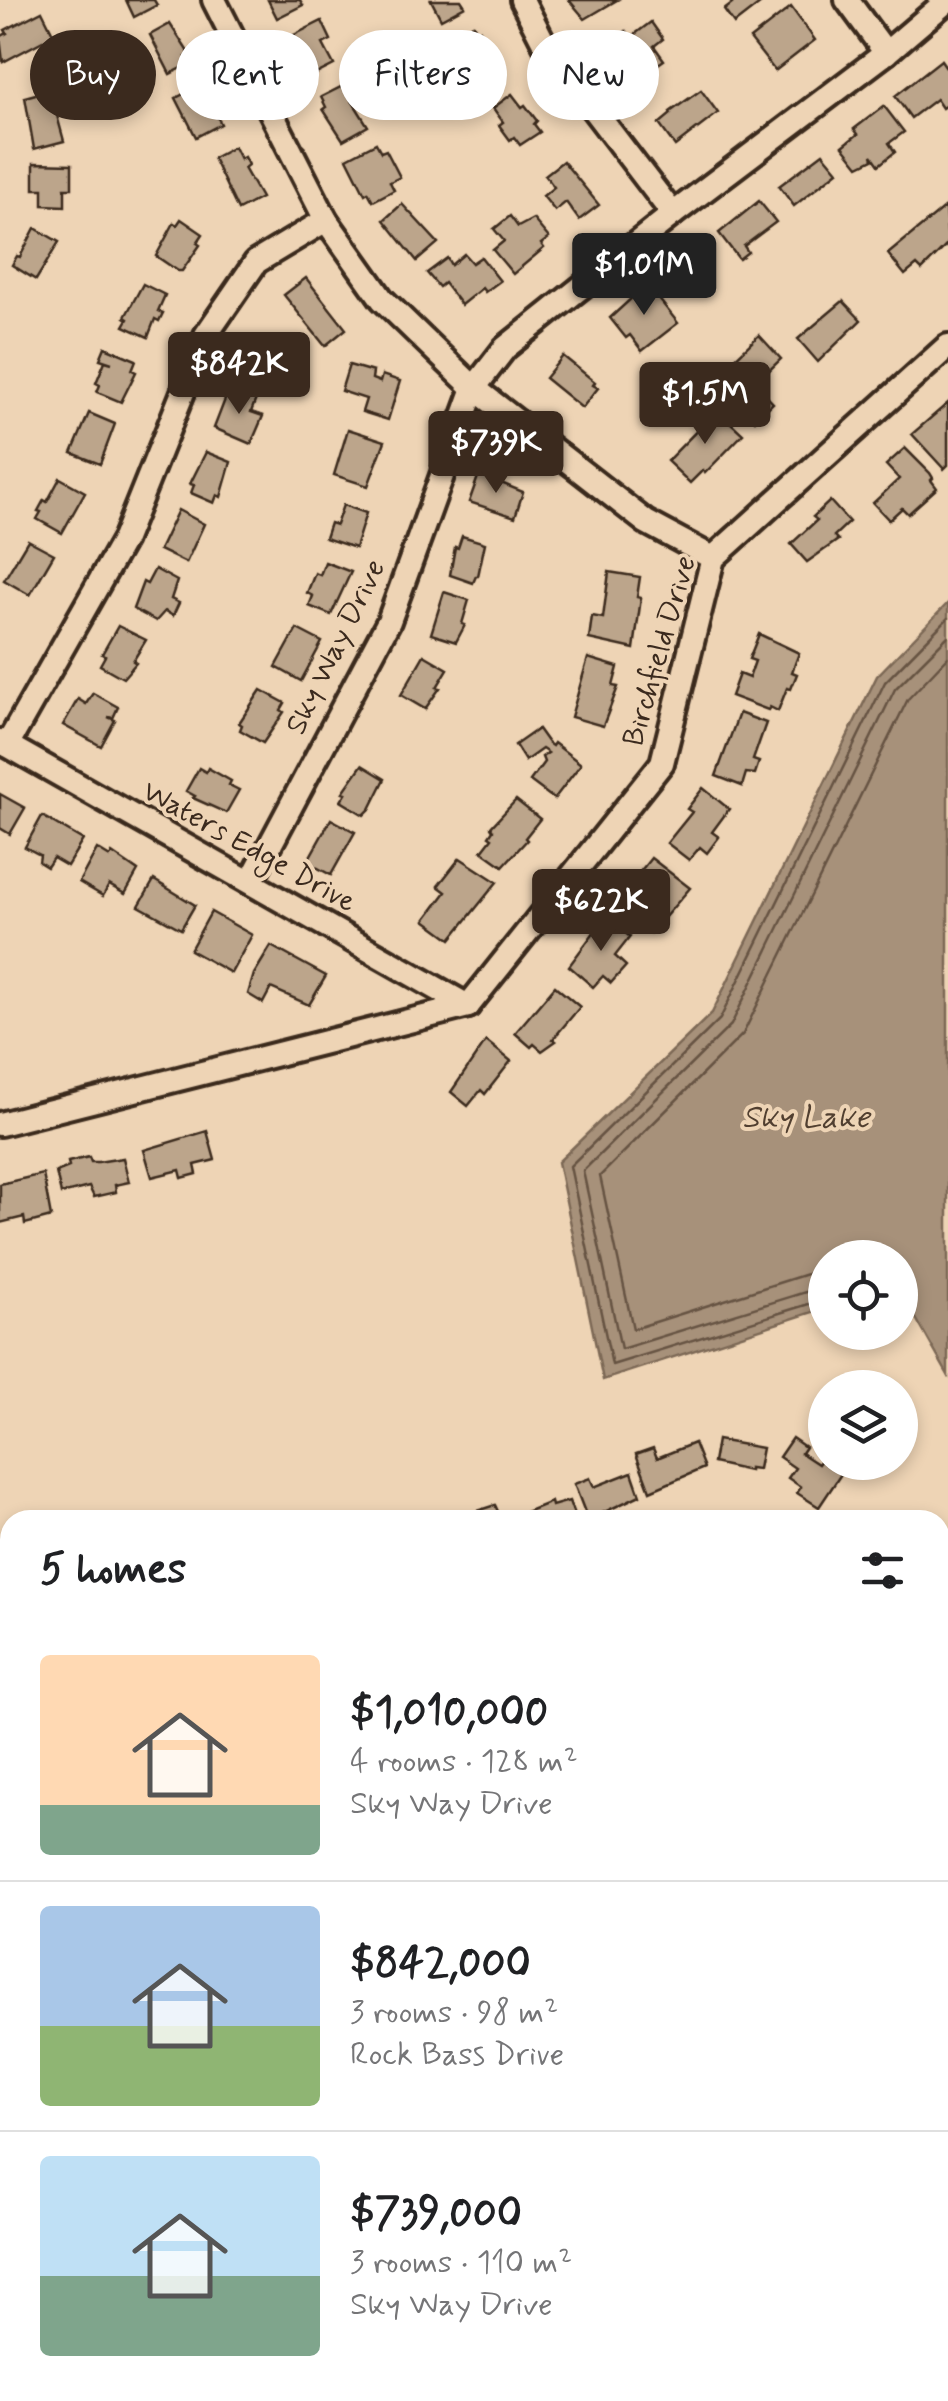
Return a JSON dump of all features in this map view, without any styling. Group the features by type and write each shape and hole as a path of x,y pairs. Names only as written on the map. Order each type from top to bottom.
{"street":[{"path":"214,0 326,220 382,299 474,388 646,522 712,558"},
{"path":"522,0 548,48 674,214"},
{"path":"846,0 886,53"},
{"name":"Sky Way Drive","path":"251,881 388,621 474,388 505,348 886,53 948,0"},
{"path":"3,743 124,539 206,335 256,262 326,220"},
{"name":"Birchfield Drive","path":"468,1006 662,763 712,558 948,346"},
{"name":"Waters Edge Drive","path":"3,743 468,1006"},
{"path":"3,1120 468,1006"}],"water":[{"name":"Sky Lake","path":"948,603 948,1375 918,1322 918,1240 808,1240 808,1314 603,1380 558,1162 712,1013 877,676"}],"building":[{"path":"126,0 154,0 157,5 134,17"},
{"path":"268,0 300,0 303,5 277,18"},
{"path":"431,0 461,0 465,6 441,19"},
{"path":"569,0 617,0 585,19"},
{"path":"729,0 765,0 734,24 724,10 732,4"},
{"path":"791,7 815,40 775,71 750,39"},
{"path":"42,11 52,30 30,30 30,48 3,62 0,37 7,33 5,30"},
{"path":"322,21 331,40 323,44 334,65 319,72 319,30 304,30"},
{"path":"651,22 657,30 640,30"},
{"path":"170,24 176,33 176,71 170,74 156,47 156,32"},
{"path":"941,60 948,70 948,104 942,108 936,99 911,118 895,96"},
{"path":"339,88 339,120 364,120 368,126 343,140 323,109 326,107 321,97"},
{"path":"701,90 718,113 675,146 659,124"},
{"path":"512,94 527,108 527,120 537,121 534,124 540,132 520,145 514,137 510,140 499,125 507,120 507,98"},
{"path":"30,96 30,120 58,120 64,141 34,149 25,97"},
{"path":"884,106 904,132 889,143 895,152 879,165 872,155 873,159 859,166 843,146 858,134 854,129"},
{"path":"187,120 219,120 221,124 196,137"},
{"path":"376,143 381,152 386,150 400,177 390,182 394,190 373,201 368,192 365,194 347,158"},
{"path":"234,147 240,159 244,157 248,165 244,168 261,198 238,210 213,158"},
{"path":"823,153 838,171 794,206 779,186"},
{"path":"563,161 599,205 579,220 566,202 555,211 543,196 554,187 545,175"},
{"path":"34,163 72,164 72,188 65,188 65,206 43,205 43,189 34,189"},
{"path":"759,201 776,222 744,246 748,252 739,259 719,233"},
{"path":"402,204 438,243 417,261 384,220"},
{"path":"945,207 948,244 922,270 917,265 905,275 888,254"},
{"path":"510,216 518,227 533,219 549,238 541,244 544,248 513,274 493,250 504,241 494,229"},
{"path":"181,219 203,234 197,243 200,245 182,271 178,271 156,256 174,223 177,225"},
{"path":"35,228 59,242 36,280 12,265"},
{"path":"464,254 472,263 481,257 500,281 485,292 482,288 461,305 444,283 439,287 427,273 447,258 451,265"},
{"path":"306,278 346,329 325,346 284,295"},
{"path":"143,284 165,295 158,311 163,313 159,321 155,319 148,337 124,326"},
{"path":"647,284 678,323 642,351 610,318"},
{"path":"843,301 861,320 818,362 798,339"},
{"path":"759,335 781,359 755,384 773,403 755,420 728,392 734,386 721,372"},
{"path":"105,347 136,360 132,370 136,372 121,402 97,392 100,385 96,383 105,361 112,363 100,359"},
{"path":"563,356 598,388 582,408 545,378"},
{"path":"349,365 373,372 372,379 380,382 382,375 400,381 388,420 362,412 366,399 341,391"},
{"path":"229,389 256,399 251,412 263,416 251,444 214,428"},
{"path":"948,403 948,465 944,469 912,434"},
{"path":"717,410 743,434 690,483 667,461"},
{"path":"89,413 115,424 100,464 72,453"},
{"path":"348,429 385,441 368,486 334,475"},
{"path":"905,448 930,473 937,488 908,514 902,508 889,520 873,503 899,479 886,465"},
{"path":"206,452 231,462 221,497 217,495 214,503 191,493 194,485 190,484"},
{"path":"479,474 523,492 515,517 469,502"},
{"path":"60,478 85,492 62,533 37,519 44,500 47,502"},
{"path":"830,501 849,522 834,536 838,540 807,562 791,544 817,520 813,517"},
{"path":"343,505 366,513 355,548 325,538 330,523 336,525"},
{"path":"178,510 204,524 186,563 159,550"},
{"path":"462,536 485,543 473,583 450,575 455,547 458,548"},
{"path":"28,540 54,554 30,595 4,580"},
{"path":"325,562 351,572 331,615 309,606 313,596 307,593 315,573 320,575"},
{"path":"155,569 177,581 171,599 179,603 173,616 165,611 156,621 133,609 143,582 147,584"},
{"path":"609,572 640,577 634,649 589,639 592,616 603,618"},
{"path":"444,592 469,600 462,624 465,625 456,642 431,634"},
{"path":"118,626 146,640 133,661 136,663 123,678 100,665"},
{"path":"297,629 322,642 301,681 276,667"},
{"path":"759,634 799,653 792,672 797,674 778,711 731,696 739,674 749,678 755,661 749,659"},
{"path":"424,655 448,669 425,709 401,695"},
{"path":"588,658 618,667 613,686 618,687 603,726 571,717"},
{"path":"261,690 285,703 281,710 284,712 263,743 240,730 239,723"},
{"path":"93,693 118,707 113,718 108,717 115,720 101,746 63,725 78,699 86,704"},
{"path":"739,713 766,723 753,760 759,762 755,774 746,773 742,786 716,776"},
{"path":"538,729 548,743 554,743 581,764 554,799 530,781 548,753 542,749 525,761 515,745"},
{"path":"362,765 385,779 364,815 341,801"},
{"path":"199,768 206,772 208,768 239,790 226,813 186,791"},
{"path":"703,788 729,809 712,832 719,837 707,853 700,847 689,860 667,843 692,812 687,809"},
{"path":"0,794 25,808 10,834 0,828"},
{"path":"516,800 540,819 503,866 482,851 492,838 491,827"},
{"path":"42,816 83,840 67,866 53,858 47,867 39,862 40,855 25,847"},
{"path":"331,819 355,832 331,875 307,862"},
{"path":"97,849 110,857 112,853 138,871 125,894 109,885 103,896 79,882"},
{"path":"460,858 497,882 451,939 425,920 446,892 438,886"},
{"path":"651,858 690,888 651,933 619,907 635,878 643,883 647,879 639,873"},
{"path":"154,880 195,905 181,929 139,906"},
{"path":"211,912 252,935 231,973 190,950"},
{"path":"606,916 630,937 615,956 626,966 611,983 603,976 593,987 569,966"},
{"path":"271,946 326,976 309,1005 271,988 263,1003 248,994 254,974"},
{"path":"555,986 580,1007 553,1039 556,1041 542,1051 515,1033"},
{"path":"486,1041 511,1061 485,1094 481,1090 468,1106 451,1092"},
{"path":"207,1131 215,1160 195,1165 197,1174 182,1178 180,1170 152,1177 144,1150"},
{"path":"89,1157 91,1162 123,1158 129,1182 115,1185 116,1192 94,1197 89,1187 61,1194 56,1172 69,1167 68,1162"},
{"path":"43,1174 51,1217 25,1224 24,1217 0,1223 0,1184"},
{"path":"792,1438 805,1447 801,1453 808,1458 808,1480 837,1480 819,1507 797,1493 801,1487 788,1478 795,1468 779,1457"},
{"path":"717,1440 762,1448 758,1469 749,1471 713,1463"},
{"path":"694,1443 704,1468 650,1491 636,1454 653,1448 657,1458"},
{"path":"632,1472 640,1495 609,1510 584,1510 574,1484 590,1478 594,1487"},
{"path":"569,1501 572,1510 531,1510 551,1502 552,1506"}]}
